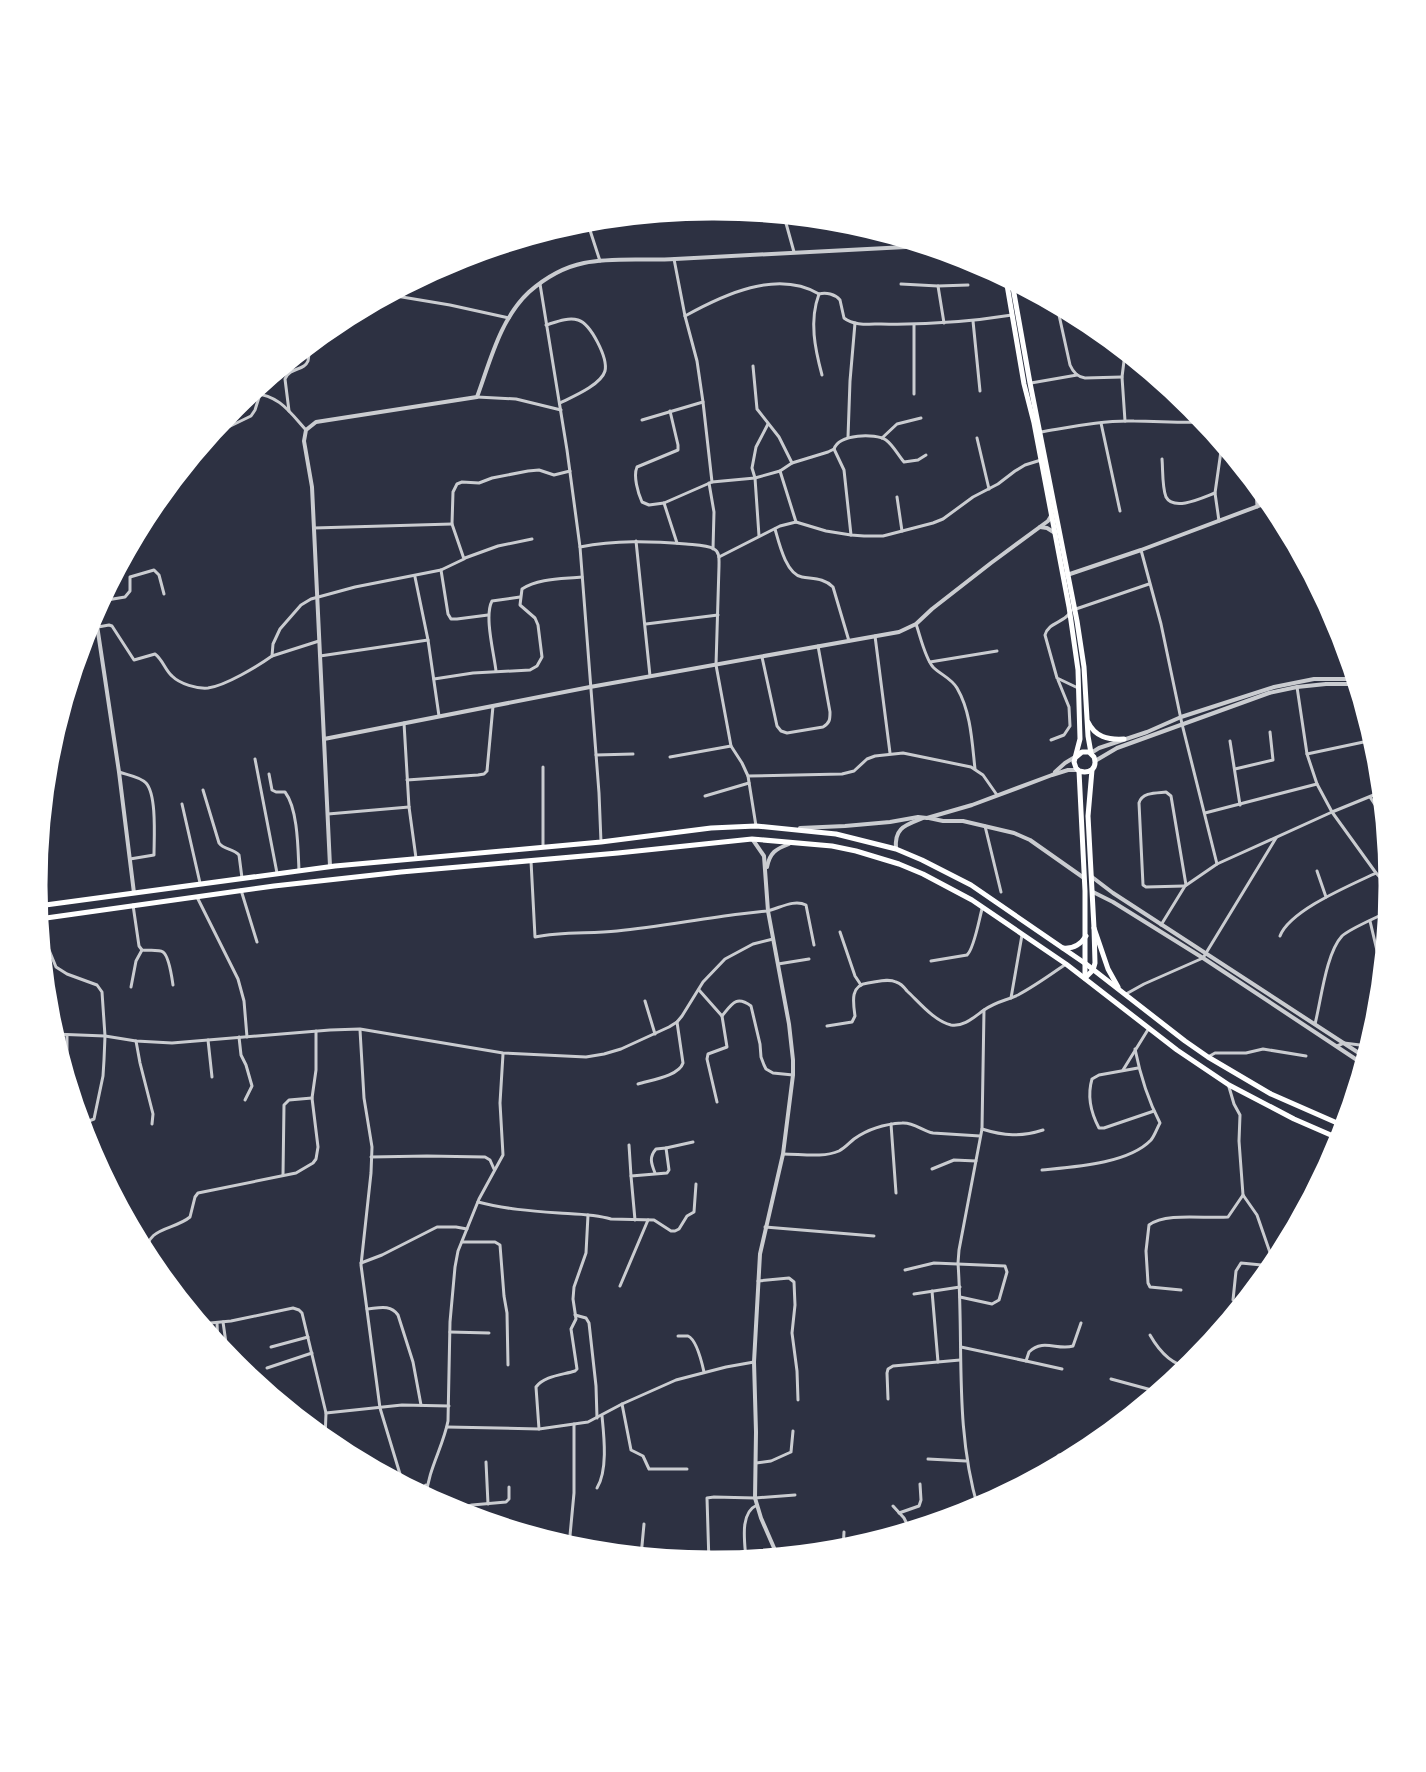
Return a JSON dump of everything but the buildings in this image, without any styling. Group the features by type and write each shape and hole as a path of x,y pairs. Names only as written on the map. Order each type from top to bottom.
{"main road":[{"path":"1008,288 1024,384 1066,575"},
{"path":"1014,291 1084,667 1087,720 1091,753 1095,761 1092,770 1088,816 1095,963 1093,970 1085,978"},
{"path":"1072,611 1079,689 1080,739 1074,765 1078,771 1085,891 1085,978"},
{"path":"1087,720 1095,733 1108,738 1124,739"},
{"path":"1076,757 1082,752 1091,753"},
{"path":"1078,771 1086,773 1092,770"},
{"path":"47,905 330,866 601,842 711,828 756,826 836,834 896,849 982,891 1086,964 1208,1057 1270,1094 1336,1122"},
{"path":"47,918 241,890 401,872 752,839 856,850 923,874 983,907 1066,964 1177,1050 1228,1085 1294,1119 1331,1135"},
{"path":"472,853 473,866"},
{"path":"1085,891 1093,892"},
{"path":"1094,928 1108,969 1119,989"},
{"path":"1061,948 1073,947 1086,936"},
{"path":"1177,1050 1185,1041"}],"street":[{"path":"786,224 794,252"},
{"path":"589,231 600,261"},
{"path":"477,397 509,318 522,300 540,284 567,268 600,261 674,260 902,247"},
{"path":"674,260 685,316 697,360 703,402 714,512 713,549"},
{"path":"540,284 560,403 580,547 601,842"},
{"path":"685,316 731,294 772,284 810,289 819,294 838,297 844,318 848,322 855,323 914,325 973,321 1013,315"},
{"path":"901,284 968,285"},
{"path":"938,286 944,323"},
{"path":"819,294 814,314 814,327 815,349 822,375"},
{"path":"402,297 509,318"},
{"path":"1060,317 1070,365 1077,375"},
{"path":"546,325 568,319 577,319 585,323 591,330 605,362 605,371 601,379 560,403"},
{"path":"973,321 980,391"},
{"path":"848,437 855,323"},
{"path":"914,325 914,394"},
{"path":"289,411 285,379 290,372 305,365 309,356"},
{"path":"1124,361 1122,376 1125,421"},
{"path":"753,366 757,408 779,437 792,463"},
{"path":"1030,383 1077,375 1085,378 1122,376"},
{"path":"264,395 278,400 306,430"},
{"path":"330,866 312,487 304,441 306,430 316,422 477,397 516,399 561,410"},
{"path":"233,425 251,416 258,400"},
{"path":"642,420 703,402"},
{"path":"670,411 678,450 646,462 637,467 635,471 639,495 642,502 649,505 664,503 711,482 755,478 780,471 792,463 828,452 834,449 839,441 848,437 882,438 888,441 904,462 918,460 926,455"},
{"path":"882,438 897,424 921,418"},
{"path":"1041,432 1125,421 1191,422"},
{"path":"1101,423 1120,511"},
{"path":"759,536 755,478 752,468 756,447 768,424"},
{"path":"977,438 989,489"},
{"path":"834,449 844,470 851,535"},
{"path":"1219,521 1215,493 1220,455"},
{"path":"1162,459 1165,495 1169,501 1176,504 1185,503 1215,493"},
{"path":"719,557 780,526 796,522 826,531 851,535 883,536 943,519 1015,471 1041,460"},
{"path":"464,559 452,524 453,492 457,484 479,483 492,477 528,471 554,475 570,471"},
{"path":"780,471 796,522"},
{"path":"897,497 902,531"},
{"path":"1257,501 1257,507"},
{"path":"664,503 677,543"},
{"path":"1066,575 1260,506"},
{"path":"324,739 590,687 899,632 916,624 991,563 1050,520 1052,516"},
{"path":"314,528 452,524"},
{"path":"1040,527 1055,533"},
{"path":"775,529 786,561 797,575 827,581 832,587 849,641"},
{"path":"272,656 273,644 280,629 306,602 317,597 441,570 498,546 532,539"},
{"path":"580,547 636,541 677,543 713,549 717,552 719,557 716,665 731,746 748,776 756,826"},
{"path":"636,541 650,677"},
{"path":"1141,550 1161,624 1182,724 1217,864"},
{"path":"111,599 125,597 130,591 130,577 154,570 159,575 164,594"},
{"path":"441,570 448,614 451,619 488,615"},
{"path":"415,577 440,716"},
{"path":"434,679 473,673 530,670 537,666 542,657 538,625 535,618 520,605 522,589 529,585 582,577"},
{"path":"1051,740 1064,735 1070,726 1069,707 1058,679 1045,632 1072,611 1150,583"},
{"path":"496,672 488,615 489,604 492,601 520,597"},
{"path":"646,624 718,615"},
{"path":"916,624 930,662 958,689 968,713 975,769"},
{"path":"99,627 112,626 134,660 151,654 157,656 174,678 201,688 211,688 256,667 272,656 319,641"},
{"path":"98,628 134,893"},
{"path":"875,636 890,754"},
{"path":"320,656 428,640"},
{"path":"762,657 777,726 781,731 787,733 823,727 831,719 818,646"},
{"path":"930,662 997,651"},
{"path":"1058,679 1079,689"},
{"path":"1091,753 1181,717 1274,687 1314,679 1346,679"},
{"path":"1095,761 1117,748 1269,693 1297,687 1348,684"},
{"path":"1297,687 1307,754 1317,784 1332,812 1380,877"},
{"path":"407,780 484,774 488,766 493,706"},
{"path":"404,723 409,807 416,858"},
{"path":"1235,770 1273,760 1270,732"},
{"path":"1230,741 1240,805"},
{"path":"1307,754 1364,742"},
{"path":"670,757 731,746"},
{"path":"748,776 842,774 854,771 867,759 875,756 903,753 975,769 983,775 997,795"},
{"path":"596,755 633,754"},
{"path":"1052,775 1076,757"},
{"path":"255,759 277,873"},
{"path":"543,767 543,847"},
{"path":"896,849 898,832 901,828 925,818 972,805 1052,775 1068,770 1078,771"},
{"path":"118,772 136,777 146,783 152,801 154,855 129,859"},
{"path":"269,774 272,790 285,792 290,800 296,828 300,871"},
{"path":"705,796 749,783"},
{"path":"1204,813 1317,784"},
{"path":"203,790 219,843 223,848 237,852 239,855 242,878"},
{"path":"1166,792 1171,796 1186,886 1146,887 1143,885 1139,803 1140,798 1144,795 1166,792"},
{"path":"1161,925 1186,886 1217,864 1373,795"},
{"path":"1370,797 1374,804"},
{"path":"182,804 200,884"},
{"path":"328,814 409,807"},
{"path":"797,829 878,823 918,817 963,821 1014,833 1030,840 1084,878"},
{"path":"985,826 1001,892"},
{"path":"1126,994 1203,958 1277,837"},
{"path":"752,839 763,853 768,910 789,1024 793,1059 783,1154 765,1227 758,1281 754,1362 756,1498 775,1549"},
{"path":"766,870 772,853 793,842"},
{"path":"531,861 536,937 549,934 642,929 768,910 791,903 805,904 814,945"},
{"path":"1317,871 1326,897"},
{"path":"1280,936 1287,924 1326,897 1376,873"},
{"path":"1092,877 1113,894 1358,1053"},
{"path":"241,890 257,942"},
{"path":"1093,892 1203,958 1357,1060"},
{"path":"197,897 238,979 244,1001 247,1037"},
{"path":"133,905 139,946 142,950"},
{"path":"931,962 967,955 970,952 983,907"},
{"path":"1315,1024 1334,948 1347,932 1379,917"},
{"path":"1370,921 1377,946"},
{"path":"840,932 855,976 861,985"},
{"path":"1011,998 1023,934"},
{"path":"63,1035 105,1036 172,1043 360,1029 502,1053 586,1057 621,1049 677,1022 717,966 725,959 753,944 773,939"},
{"path":"142,950 165,953 173,986"},
{"path":"131,987 136,961 142,950"},
{"path":"50,953 56,967 101,988 105,1036 103,1076 94,1119 90,1121"},
{"path":"778,964 809,959"},
{"path":"827,1026 854,1020 854,991 861,985 888,980 898,982 928,1011 946,1023 954,1026 963,1024 1000,1000 1011,998 1034,987 1066,964"},
{"path":"699,990 722,1016 727,1047 708,1054 707,1059 717,1102"},
{"path":"722,1016 735,1001 739,1000 751,1006 764,1065 773,1073 793,1075"},
{"path":"645,1001 654,1034"},
{"path":"975,1499 966,1461 961,1418 958,1263 982,1129 984,1010"},
{"path":"638,1084 676,1072 682,1067 677,1022"},
{"path":"1123,1071 1149,1028"},
{"path":"360,1029 364,1098 371,1139 361,1263 380,1408 400,1474"},
{"path":"149,1241 153,1235 189,1217 198,1193 283,1176 302,1170 313,1163 317,1155 312,1098 316,1070 316,1031"},
{"path":"67,1035 67,1050"},
{"path":"239,1037 252,1086 245,1100"},
{"path":"208,1040 212,1077"},
{"path":"136,1041 153,1114 152,1124"},
{"path":"1337,1046 1344,1043 1360,1045"},
{"path":"1042,1170 1110,1161 1138,1150 1151,1140 1160,1123 1139,1068 1135,1049"},
{"path":"1208,1057 1215,1053 1246,1053 1263,1049 1306,1056"},
{"path":"427,1488 447,1427 450,1332 458,1251 477,1202 503,1155 500,1103 502,1053"},
{"path":"1139,1068 1094,1077 1088,1096 1093,1115 1098,1128 1104,1128 1154,1112"},
{"path":"1228,1085 1240,1115 1239,1141 1243,1195 1257,1215 1270,1252"},
{"path":"283,1176 284,1105 289,1100 312,1098"},
{"path":"783,1154 831,1154 844,1148 870,1129 891,1124 912,1124 933,1133 980,1136"},
{"path":"891,1124 896,1193"},
{"path":"982,1129 1012,1136 1027,1135 1043,1130"},
{"path":"656,1174 650,1162 656,1149 693,1142"},
{"path":"629,1145 635,1220"},
{"path":"631,1176 668,1173 666,1148"},
{"path":"371,1157 485,1157 490,1160 495,1169"},
{"path":"932,1169 954,1160 976,1161"},
{"path":"477,1202 528,1211 648,1220 658,1222 670,1231 675,1231 680,1229 685,1219 694,1212 696,1184"},
{"path":"1181,1290 1150,1287 1148,1283 1146,1251 1149,1225 1152,1222 1169,1218 1228,1217 1243,1195"},
{"path":"539,1429 536,1387 544,1379 577,1369 570,1332 575,1321 574,1287 586,1253 588,1215"},
{"path":"620,1286 648,1220"},
{"path":"361,1263 437,1227 467,1229"},
{"path":"765,1227 874,1236"},
{"path":"462,1242 495,1242 500,1245 507,1313 508,1365"},
{"path":"904,1270 934,1263 1005,1266 1007,1272 999,1300 992,1304 960,1297"},
{"path":"1233,1300 1236,1271 1241,1263 1261,1264"},
{"path":"758,1281 789,1278 794,1282 795,1305 792,1333 798,1400"},
{"path":"914,1294 960,1287"},
{"path":"932,1291 938,1362"},
{"path":"367,1309 388,1307 398,1315 413,1362 421,1405"},
{"path":"211,1323 295,1308 301,1311 326,1413 325,1428"},
{"path":"575,1315 586,1318 590,1323 597,1386 597,1418"},
{"path":"223,1322 225,1339"},
{"path":"218,1323 218,1331"},
{"path":"1026,1361 1029,1352 1040,1345 1073,1346 1081,1323"},
{"path":"450,1332 489,1333"},
{"path":"1150,1335 1159,1350 1177,1363"},
{"path":"678,1336 687,1336 696,1345 704,1372"},
{"path":"271,1347 308,1337"},
{"path":"961,1347 1062,1369"},
{"path":"267,1368 312,1353"},
{"path":"888,1399 888,1369 893,1366 960,1360"},
{"path":"447,1427 539,1429 588,1422 676,1380 754,1362"},
{"path":"1111,1379 1149,1389"},
{"path":"622,1404 632,1450 643,1456 649,1469 687,1469"},
{"path":"326,1413 421,1405 449,1406"},
{"path":"597,1488 601,1481 605,1446 602,1415"},
{"path":"569,1537 574,1493 574,1424"},
{"path":"756,1463 771,1461 791,1452 794,1431"},
{"path":"928,1459 966,1461"},
{"path":"486,1462 488,1504"},
{"path":"424,1487 427,1484"},
{"path":"899,1513 919,1506 920,1484"},
{"path":"471,1507 506,1502 509,1487"},
{"path":"708,1552 707,1498 795,1495"},
{"path":"746,1551 747,1513 750,1508 757,1505"},
{"path":"892,1506 908,1523"},
{"path":"642,1549 644,1524"},
{"path":"844,1532 844,1540"}]}
